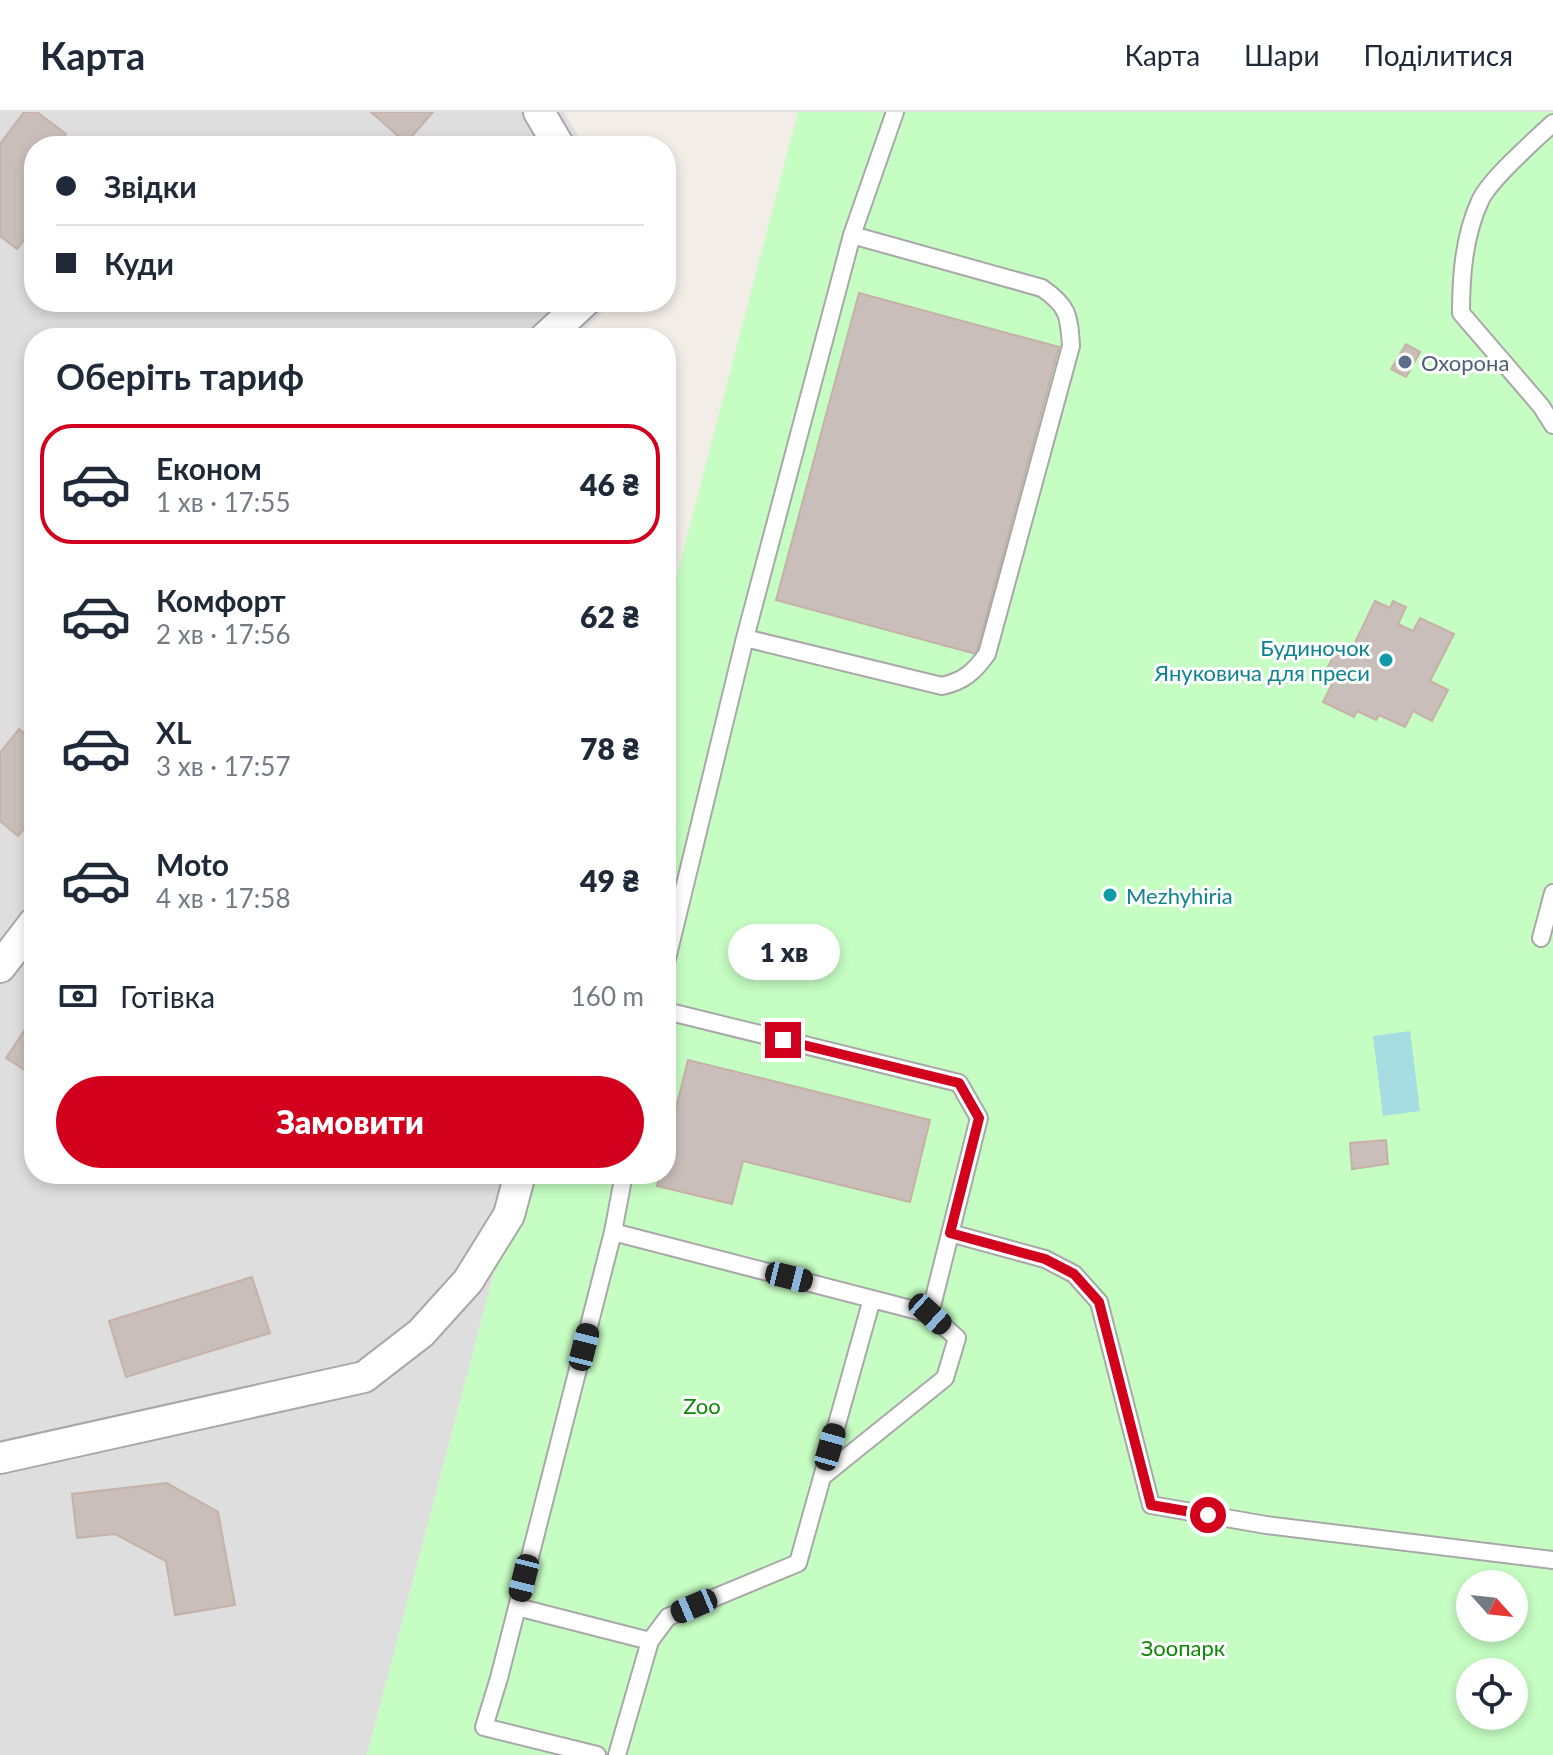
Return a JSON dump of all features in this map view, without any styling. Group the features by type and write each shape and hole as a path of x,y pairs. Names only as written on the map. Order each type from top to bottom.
{"street":[{"path":"539,112 553,136"},
{"path":"556,328 573,312"},
{"path":"0,967 24,936"},
{"path":"0,1458 364,1377 421,1333 468,1281 509,1215 517,1184"}],"lane":[{"path":"676,922 745,638 852,235 895,112"},
{"path":"1553,123 1523,150 1480,199 1462,263 1461,313 1541,406 1553,425"},
{"path":"745,638 942,686 958,683 974,673 987,654 1071,346 1070,322 1062,302 1042,288 852,235"},
{"path":"1541,938 1553,893"},
{"path":"676,1013 959,1083 979,1118 930,1314"},
{"path":"597,1755 484,1727 613,1232 622,1184"},
{"path":"613,1232 930,1314 957,1338 945,1378 822,1477"},
{"path":"950,1233 1045,1259 1074,1274 1099,1302 1151,1505 1266,1525 1553,1560"},
{"path":"617,1755 650,1641 668,1617 798,1563 872,1299"},
{"path":"517,1607 650,1641"}],"shaded area":[{"path":"0,112 564,112 578,136 24,136 24,312 603,312 586,328 24,328 24,1184 517,1184 367,1755 0,1755"}],"green space":[{"name":"Mezhyhiria","path":"798,112 1553,112 1553,1755 367,1755 517,1184 676,1184 676,579"}],"water":[{"path":"1410,1031 1420,1111 1383,1116 1373,1036"}],"building":[{"path":"24,112 37,112 66,134 24,136 24,240 17,249 0,236 0,144"},
{"path":"371,112 433,112 412,136 398,136"},
{"path":"859,293 1059,347 976,654 776,600"},
{"path":"1406,344 1420,352 1406,377 1391,369"},
{"name":"Будиночок Януковича для преси","path":"1375,601 1390,608 1393,601 1406,607 1398,624 1413,631 1420,618 1454,634 1430,681 1448,690 1432,721 1413,711 1405,727 1379,715 1376,720 1357,711 1354,717 1323,702 1337,674 1327,669 1339,645 1351,651"},
{"path":"19,729 24,733 24,828 18,836 0,821 0,753"},
{"path":"24,1031 24,1070 6,1058"},
{"path":"688,1060 930,1120 910,1202 743,1161 732,1204 657,1186 676,1184 676,1108"},
{"path":"1386,1140 1388,1164 1352,1169 1350,1143"},
{"path":"252,1277 270,1333 126,1377 109,1321"},
{"path":"167,1483 218,1512 235,1605 175,1615 166,1561 115,1534 77,1538 72,1494"}],"place":[{"name":"Охорона","path":"1405,362"},
{"name":"Будиночок Януковича для преси","path":"1386,660"},
{"name":"Mezhyhiria","path":"1110,895"}],"route":[{"path":"783,1040 959,1083 979,1118 950,1233 1045,1259 1074,1274 1099,1302 1151,1505 1208,1515"}],"park label":[{"name":"Zoo","path":"702,1405"},
{"name":"Зоопарк","path":"1183,1647"}]}
